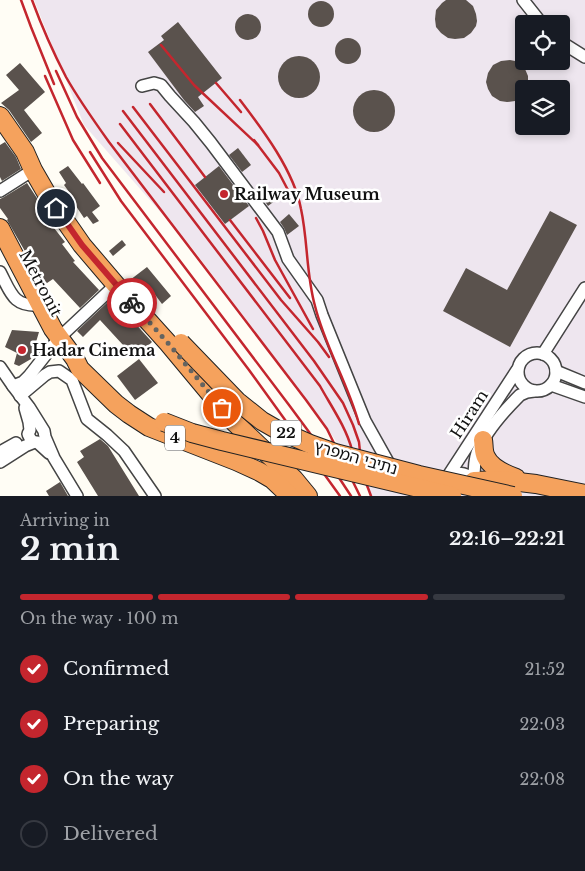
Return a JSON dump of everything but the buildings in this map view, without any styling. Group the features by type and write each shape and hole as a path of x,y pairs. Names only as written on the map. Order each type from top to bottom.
{"highway":[{"path":"0,116 6,129 25,152 48,196 82,245 233,420 294,479 308,496"},
{"name":"נתיבי המפרץ","path":"25,152 39,166 92,241 129,286 237,401 262,421 310,444 335,453 419,475 513,496"},
{"name":"4","path":"0,228 36,306 80,368 116,404 149,427 245,464 272,479 290,496"},
{"name":"22","path":"75,359 144,414 192,433 222,442 452,496"},
{"path":"483,440 485,456 490,463 501,472 536,484"},
{"path":"476,488 502,480 536,484 585,494"}],"street":[{"path":"523,0 535,15"},
{"path":"572,49 585,50"},
{"path":"572,49 585,57"},
{"path":"572,49 585,64"},
{"path":"142,86 154,83 161,85 212,143 278,232 288,259 317,300 365,420 396,477 412,496"},
{"path":"0,191 33,170"},
{"name":"Metronit","path":"0,239 36,306"},
{"path":"0,272 15,299 22,304 36,306"},
{"path":"13,386 23,382 29,376 59,338 113,288 114,282"},
{"path":"543,354 585,288"},
{"path":"538,352 543,354 552,360 556,376 551,384 542,390 530,390 520,382 517,370 519,364 522,359 532,353 538,352"},
{"name":"Hiram","path":"438,496 439,486 448,476 517,370"},
{"path":"20,396 50,372 59,371 72,380 87,419 124,451 154,496"},
{"path":"556,371 585,382"},
{"path":"1,372 29,407 36,435 54,458 77,496"},
{"path":"551,384 585,397"},
{"name":"Hiram","path":"476,488 476,454 483,440 520,395 536,391"},
{"path":"0,452 36,435"},
{"path":"0,462 25,446 36,435"},
{"path":"448,476 459,473 470,477 476,488"}],"shaded area":[{"path":"34,0 585,0 585,496 372,496 324,423 192,248 84,125"}],"railway":[{"path":"21,0 54,84"},
{"path":"32,0 66,77 81,102 109,142 327,429 360,496"},
{"path":"161,45 194,85 258,145"},
{"path":"56,71 77,117 102,158 309,432 351,496"},
{"path":"45,76 73,140 100,183"},
{"path":"216,83 241,112"},
{"path":"240,100 258,124 292,180 301,209 310,282 319,321 349,394 359,424"},
{"path":"150,104 205,177"},
{"path":"133,107 281,300 329,357"},
{"path":"123,111 314,361 343,403 359,442 362,472 371,496"},
{"path":"120,124 320,386 346,433 357,473"},
{"path":"254,140 279,173 289,192"},
{"path":"118,143 164,192"},
{"path":"90,152 121,201 249,370 340,496"},
{"path":"256,218 275,260 313,329"},
{"path":"230,220 290,298"}],"way so far":[{"path":"132,303 222,408"}],"place":[{"name":"Railway Museum","path":"224,194"},
{"name":"Hadar Cinema","path":"22,350"}],"route":[{"path":"56,208 82,245 132,303"}]}
